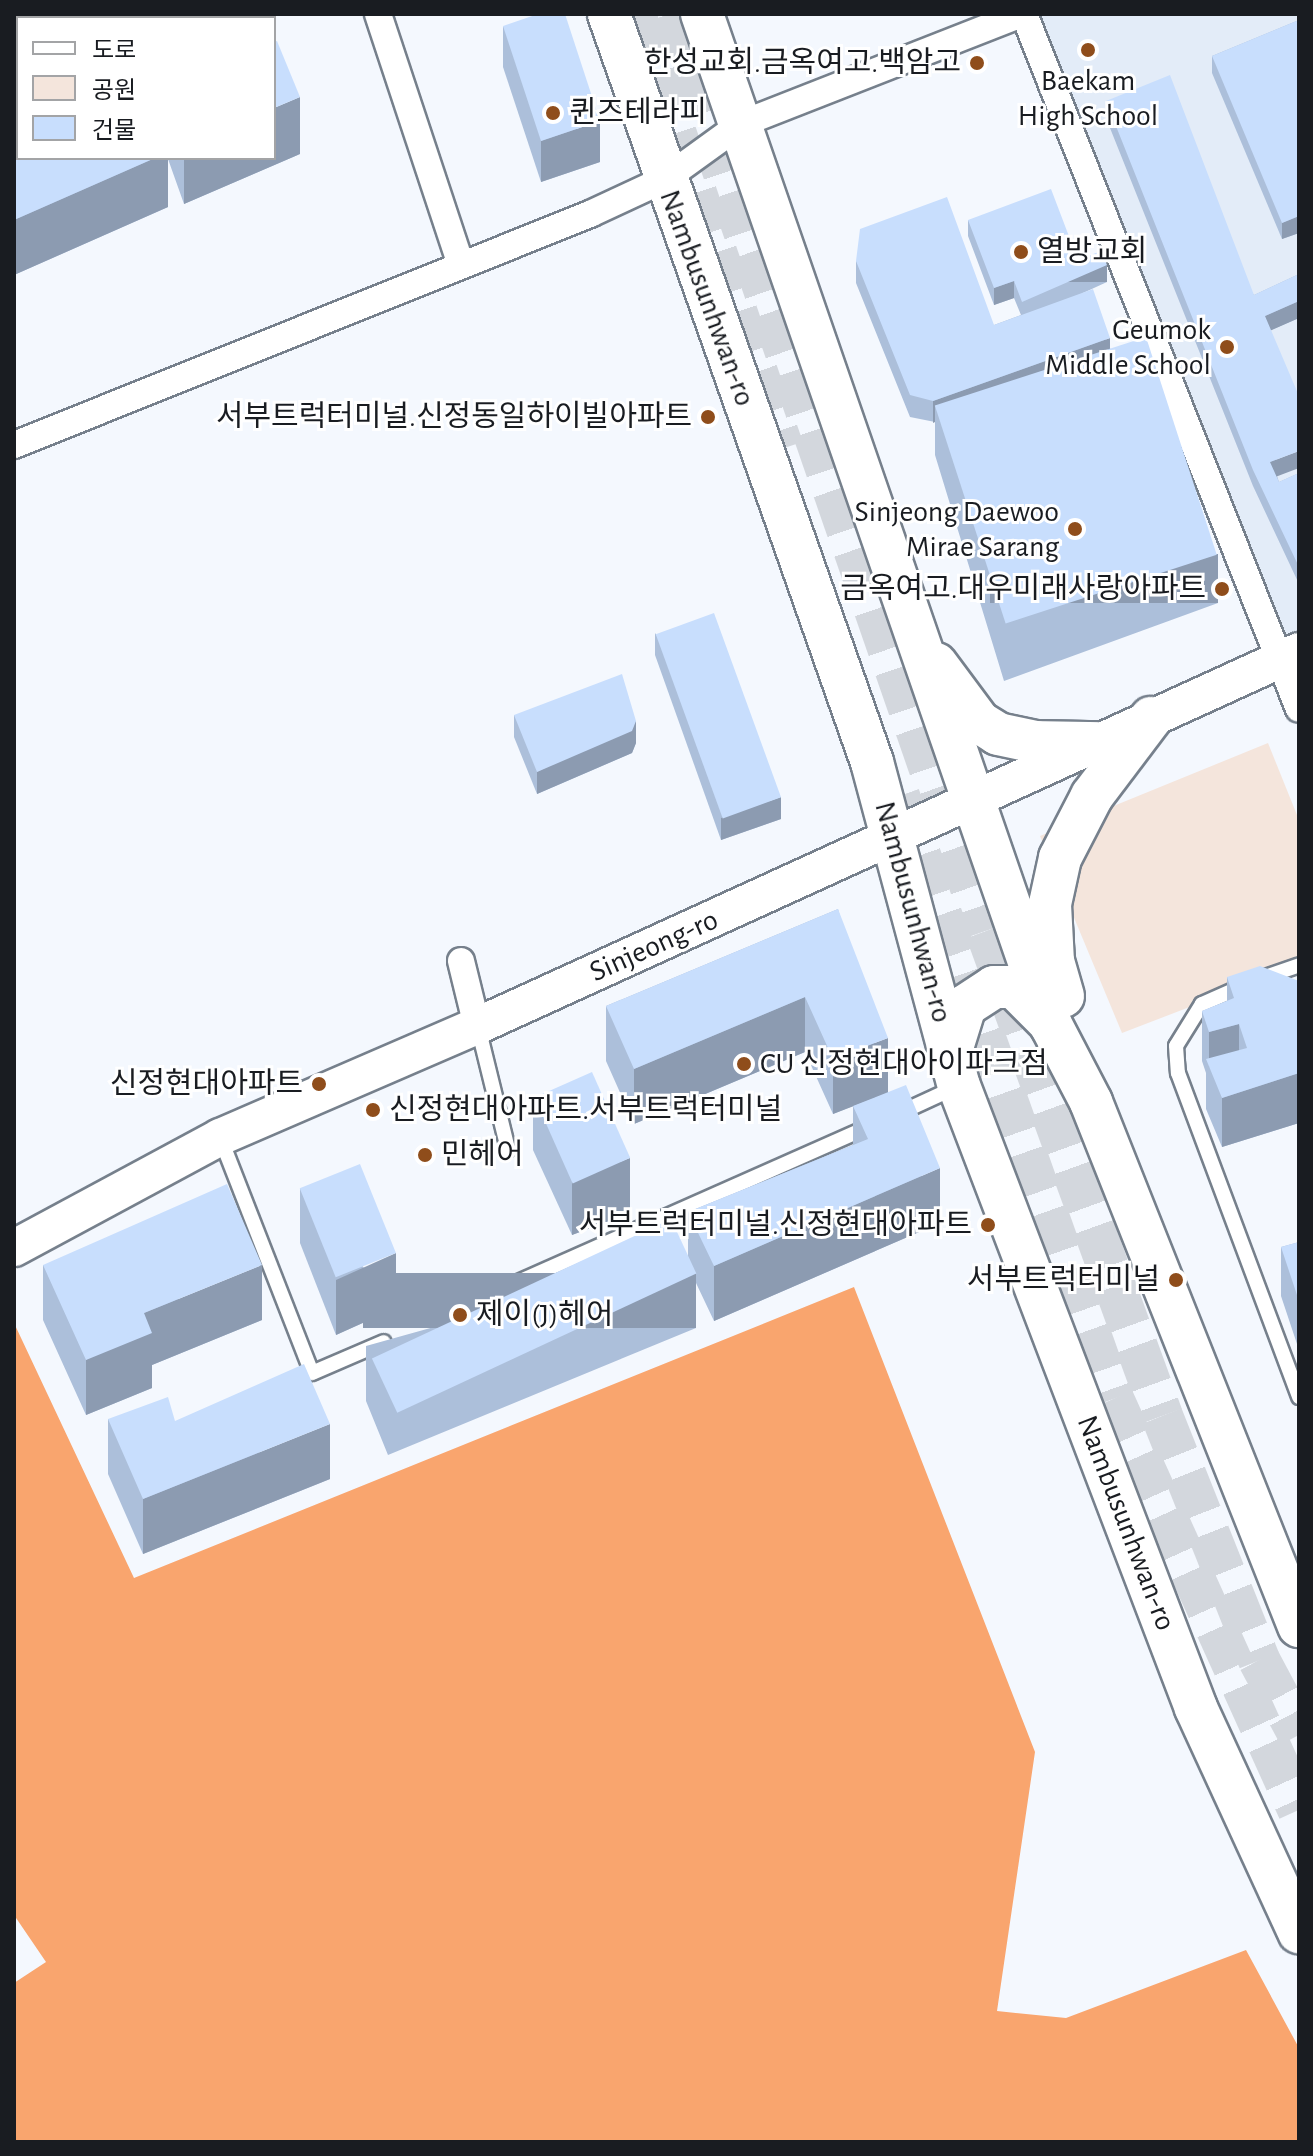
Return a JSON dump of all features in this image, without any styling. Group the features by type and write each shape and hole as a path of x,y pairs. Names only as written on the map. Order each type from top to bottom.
{"main road":[{"name":"Nambusunhwan-ro","path":"609,14 872,762 955,1068 1196,1708 1299,1932"},
{"path":"702,14 911,630 1051,1025 1091,1102 1299,1626"},
{"path":"911,630 979,722 998,734 1097,743"},
{"name":"Sinjeong-ro","path":"14,1248 220,1137 477,1026 973,803 1289,655"},
{"path":"1091,1102 1053,962 1050,904 1074,827 1151,718"},
{"path":"955,1068 965,1006 994,987 1014,987 1051,1025"}],"street":[{"path":"378,14 460,262"},
{"path":"14,445 665,179 741,124 1022,14 1289,655 1299,709"},
{"path":"461,961 477,1026"}],"lane":[{"path":"1299,965 1202,1004 1176,1046 1178,1073 1299,1397"},
{"path":"477,1026 508,1149"},
{"path":"482,1298 955,1068"},
{"path":"220,1137 312,1373 397,1336"}],"shaded area":[{"name":"Geumok Middle School","path":"1024,14 1299,14 1299,651 1278,660"},
{"path":"854,1287 1035,1752 997,2011 1066,2018 1246,1950 1299,2048 1299,2142 14,2142 14,1983 46,1962 14,1915 14,1323 134,1578"}],"green space":[{"path":"1268,743 1299,820 1299,965 1122,1033 1040,836"}],"building":[{"path":"538,14 565,14 600,121 541,141 503,26"},
{"path":"1299,20 1299,216 1282,223 1212,56"},
{"path":"276,41 300,97 276,107"},
{"path":"1170,75 1254,295 1299,274 1299,301 1265,316 1299,396 1299,451 1270,462 1279,482 1299,473 1299,567 1253,470 1106,101"},
{"path":"14,152 16,160 150,160 14,220"},
{"name":"열방교회","path":"1051,189 1078,260 1101,251 1107,265 1022,302 1014,281 994,288 968,220"},
{"path":"947,197 994,325 1093,289 1110,338 933,401 910,395 856,261 860,229"},
{"name":"Sinjeong Daewoo Mirae Sarang","path":"1146,337 1217,555 1006,623 935,406"},
{"path":"714,613 781,797 723,818 656,634"},
{"path":"622,674 636,721 632,731 537,772 514,715"},
{"path":"838,909 888,1038 833,1059 805,997 634,1069 606,1006"},
{"path":"1260,966 1299,981 1299,1073 1222,1098 1206,1059 1247,1048 1239,1024 1209,1032 1202,1011 1234,998 1227,977"},
{"path":"592,1072 630,1158 573,1183 534,1098"},
{"path":"906,1085 940,1168 714,1266 688,1212 868,1139 853,1106"},
{"path":"360,1164 396,1253 336,1277 300,1188"},
{"path":"227,1184 262,1265 144,1313 152,1333 86,1360 43,1265"},
{"path":"671,1219 696,1273 397,1413 372,1358"},
{"path":"1299,1242 1299,1294 1297,1295 1281,1247"},
{"path":"304,1364 330,1424 143,1499 108,1419 168,1397 175,1421"}],"tunnel":[{"path":"635,14 783,448"},
{"path":"669,14 986,931 1162,1416 1259,1660 1299,1735"},
{"path":"899,796 1113,1399 1299,1810"}],"place":[{"name":"Baekam High School","path":"1088,50"},
{"name":"한성교회.금옥여고.백암고","path":"977,63"},
{"name":"퀸즈테라피","path":"553,113"},
{"name":"열방교회","path":"1021,252"},
{"name":"Geumok Middle School","path":"1227,347"},
{"name":"서부트럭터미널.신정동일하이빌아파트","path":"708,417"},
{"name":"Sinjeong Daewoo Mirae Sarang","path":"1075,529"},
{"name":"금옥여고.대우미래사랑아파트","path":"1222,589"},
{"name":"CU 신정현대아이파크점","path":"744,1064"},
{"name":"신정현대아파트","path":"319,1084"},
{"name":"신정현대아파트.서부트럭터미널","path":"373,1110"},
{"name":"민헤어","path":"425,1155"},
{"name":"서부트럭터미널.신정현대아파트","path":"988,1225"},
{"name":"서부트럭터미널","path":"1176,1280"},
{"name":"제이(J)헤어","path":"460,1315"}]}
